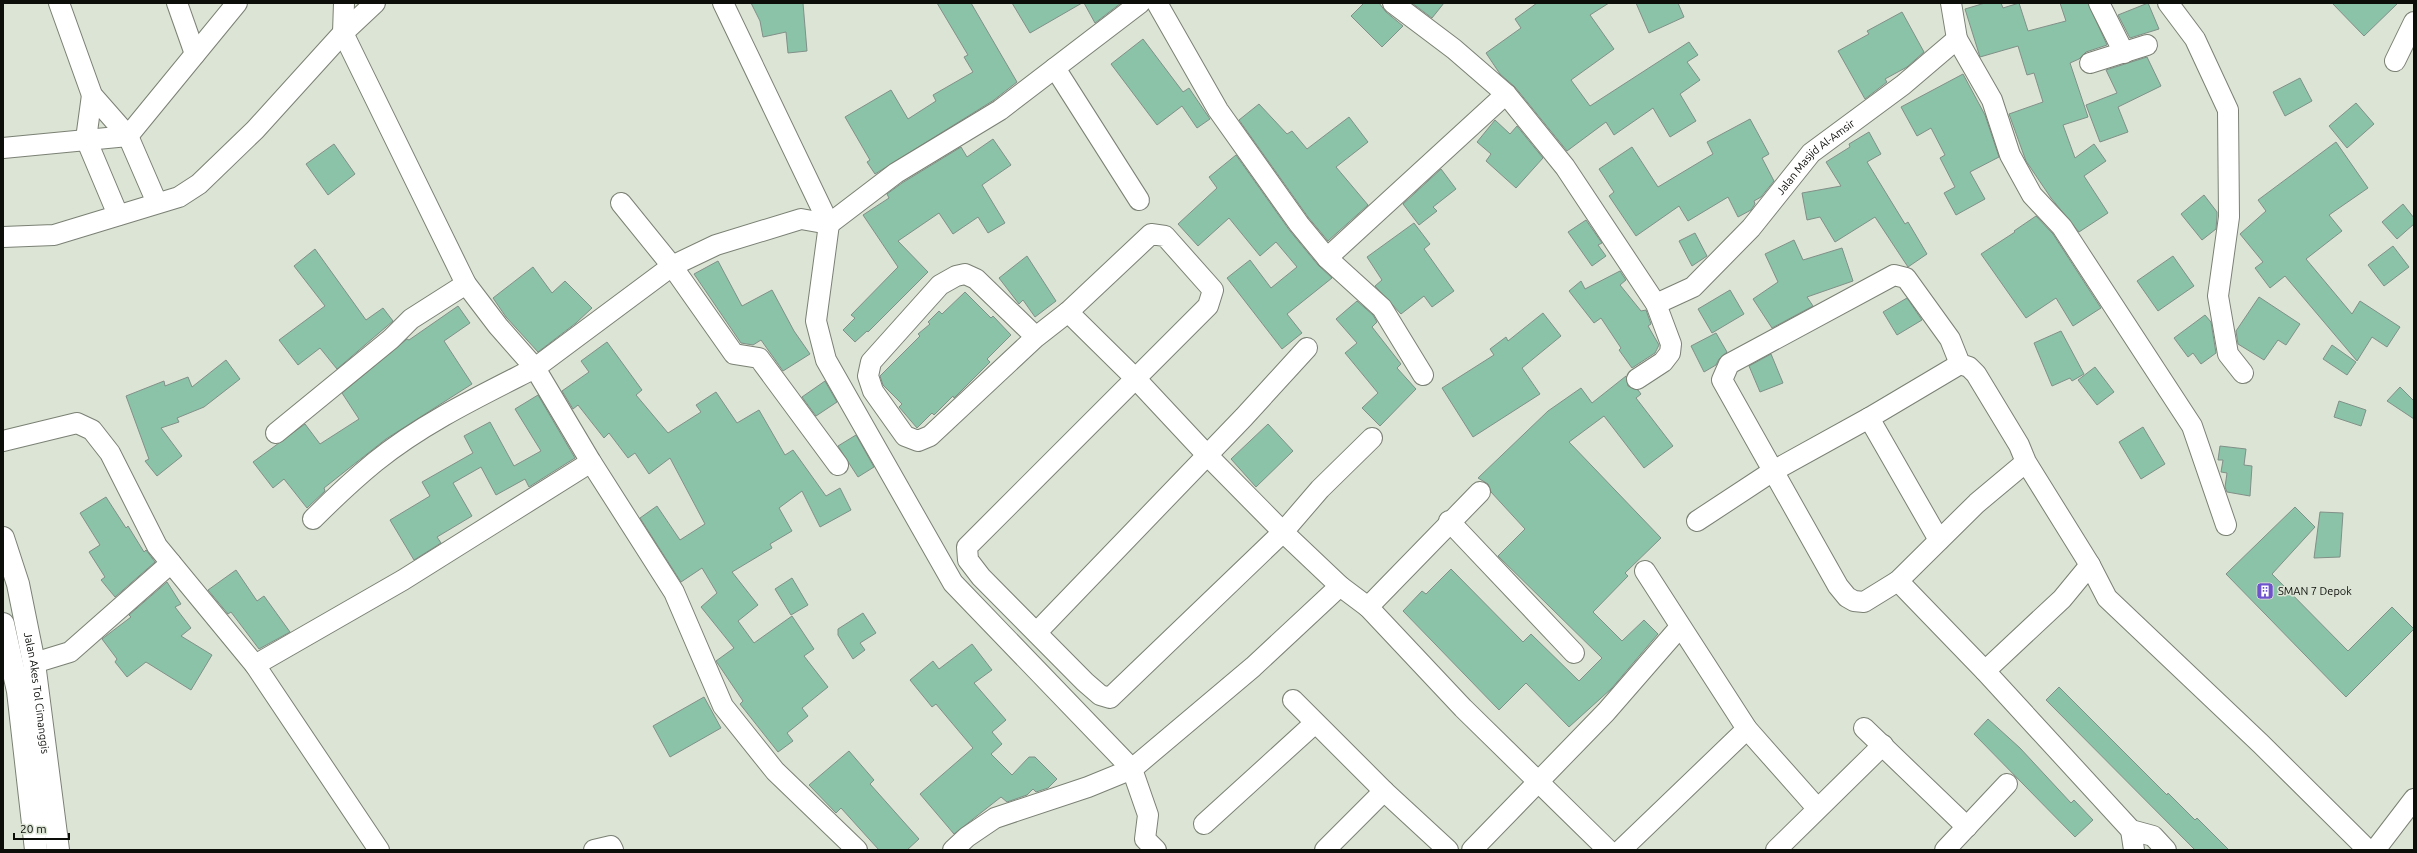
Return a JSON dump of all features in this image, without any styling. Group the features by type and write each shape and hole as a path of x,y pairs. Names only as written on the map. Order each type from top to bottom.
{"main road":[{"name":"Jalan Akes Tol Cimanggis","path":"3,538 18,584 34,663 27,689 36,850"},
{"name":"Jalan Akes Tol Cimanggis","path":"3,624 27,689 58,850"}],"street":[{"path":"60,3 92,95 128,136 156,203"},
{"path":"177,3 195,54"},
{"path":"3,148 128,136 238,3"},
{"path":"344,3 343,33 466,284 498,326 534,368 591,462 674,592 723,706 775,771 857,850"},
{"path":"3,237 54,235 179,197 199,184 255,130 343,33 375,3"},
{"path":"723,3 829,224 816,321 826,360 953,583 1132,769 1148,815 1146,839 1156,850"},
{"path":"313,520 343,489 376,461 449,413 534,368 672,266 716,245 801,219 829,224 896,173 1000,110 1140,3"},
{"path":"1157,3 1218,110 1299,224 1327,258 1382,308 1423,376"},
{"path":"1393,3 1454,49 1506,94 1565,167 1656,304 1671,344 1670,353 1663,362 1637,379"},
{"path":"1951,3 1957,39 1992,100 2010,155 2032,195 2062,227 2192,426 2226,525"},
{"path":"2099,3 2124,53"},
{"path":"2168,3 2195,39 2228,110 2229,217 2218,296 2228,354 2243,373"},
{"path":"2395,61 2414,22"},
{"name":"Jalan Masjid Al-Amsir","path":"1656,304 1693,287 1751,228 1811,153 1903,84 1957,39"},
{"path":"2090,63 2147,45"},
{"path":"1055,68 1139,200"},
{"path":"1327,258 1506,94"},
{"path":"92,95 86,139 118,215"},
{"path":"621,202 672,266 734,354 759,358 838,465"},
{"path":"1036,337 976,279 965,274 956,276 940,285 871,362 868,376 873,391 905,436 918,441 930,436 1036,337 1068,312 1151,234 1165,236 1213,290 1212,298 1208,306 967,547 968,560 981,577 1085,682 1100,695 1110,698 1283,532 1320,489 1372,438"},
{"path":"2026,462 1977,503 1898,581 1864,602 1854,601 1847,597 1838,586 1722,380 1728,364 1894,275 1906,278 1950,339 1960,364 1969,368 1976,374 2019,445 2026,462 2090,565 2107,598 2261,744 2368,850"},
{"path":"276,433 391,339 411,319 466,284"},
{"path":"1068,312 1136,379 1207,455 1283,532 1340,586 1368,607 1463,708 1608,850"},
{"path":"1037,632 1207,455 1307,348"},
{"path":"1697,521 1773,471 1869,418 1960,364"},
{"path":"1869,418 1939,540"},
{"path":"3,441 77,423 92,430 110,453 156,546 255,665 379,850"},
{"path":"255,665 403,580 591,462"},
{"path":"1368,607 1450,521 1480,492"},
{"path":"1450,521 1574,653"},
{"path":"34,663 70,652 171,563"},
{"path":"1985,671 2062,599 2090,565"},
{"path":"1645,571 1747,729 1817,808"},
{"path":"1898,581 1985,671 2131,830 2153,846"},
{"path":"953,850 967,837 995,818 1088,787 1132,769 1253,667 1340,586"},
{"path":"1472,850 1606,712 1680,627"},
{"path":"1293,700 1384,791 1448,850"},
{"path":"1204,824 1315,723"},
{"path":"1864,728 1967,827"},
{"path":"1620,850 1747,729"},
{"path":"1776,850 1817,808 1883,745"},
{"path":"1945,850 2007,784"},
{"path":"1325,850 1384,791"},
{"path":"2375,850 2414,799"},
{"path":"2131,830 2134,850"},
{"path":"594,850 611,846 613,850"}],"building":[{"path":"751,3 803,3 807,51 788,53 786,32 763,37 760,21"},
{"path":"937,3 971,3 1017,82 994,100 875,174 867,162 870,160 845,117 891,90 908,119 936,101 933,95 973,72 964,57 968,55"},
{"path":"1012,3 1082,3 1030,33"},
{"path":"1084,3 1121,3 1095,23"},
{"path":"1364,3 1379,3 1386,12 1403,26 1382,47 1351,16"},
{"path":"1412,3 1444,3 1432,18"},
{"path":"1537,3 1609,3 1590,15 1614,49 1571,80 1590,106 1689,42 1698,55 1687,62 1700,80 1680,94 1696,121 1670,137 1653,108 1614,135 1606,122 1567,151 1515,87 1500,74 1486,53 1521,28 1515,19"},
{"path":"1636,3 1678,3 1684,17 1649,33"},
{"path":"1985,3 2001,3 2003,8 2019,3 2028,31 2066,21 2060,3 2088,3 2107,45 2086,52 2079,59 2070,63 2088,117 2063,125 2075,158 2094,144 2106,161 2084,176 2108,213 2079,232 2051,198 2026,161 2009,114 2043,102 2034,73 2027,75 2018,46 1980,57 1965,9"},
{"path":"2148,3 2159,29 2130,38 2118,15"},
{"path":"2332,3 2398,3 2364,36"},
{"path":"1902,12 1924,52 1907,67 1885,79 1887,82 1865,99 1838,51 1869,34 1867,31"},
{"path":"1143,39 1183,92 1189,88 1210,119 1197,128 1182,106 1157,125 1111,64"},
{"path":"2147,57 2161,86 2118,107 2128,132 2100,142 2086,105 2117,93 2106,70"},
{"path":"1963,74 1985,115 1999,157 1970,172 1985,199 1956,215 1944,193 1955,187 1940,158 1945,155 1931,128 1917,136 1901,107"},
{"path":"2300,78 2312,101 2285,116 2273,92"},
{"path":"2356,103 2374,124 2347,148 2329,126"},
{"path":"1259,104 1287,134 1292,131 1307,149 1349,117 1368,142 1336,167 1368,205 1328,241 1308,217 1239,120"},
{"path":"1750,119 1769,154 1762,158 1774,181 1761,197 1754,201 1755,204 1751,210 1738,217 1728,197 1688,221 1679,206 1636,236 1609,196 1614,192 1599,169 1632,147 1658,187 1713,154 1707,142"},
{"path":"1495,120 1510,134 1517,126 1543,158 1516,188 1486,161 1491,154 1477,142"},
{"path":"1869,132 1881,154 1867,162 1905,224 1908,222 1927,254 1908,267 1875,217 1835,242 1820,217 1807,220 1802,193 1841,186 1826,162 1850,147 1849,144"},
{"path":"993,139 1011,165 982,185 1005,223 988,233 978,217 953,234 939,213 898,241 928,272 868,332 867,331 855,342 843,330 855,318 851,315 898,267 863,215 889,198 887,194 902,183 961,147 967,157"},
{"path":"2336,142 2368,188 2329,215 2342,231 2306,259 2352,314 2360,301 2400,327 2387,347 2372,337 2357,361 2285,276 2270,288 2255,268 2263,262 2240,234 2266,211 2258,200"},
{"path":"334,144 355,174 328,195 306,164"},
{"path":"1236,155 1290,231 1318,265 1332,278 1287,314 1302,333 1282,349 1227,278 1250,260 1271,288 1297,267 1276,242 1260,256 1229,218 1198,246 1178,224 1217,188 1209,177"},
{"path":"1441,169 1456,189 1433,207 1437,211 1419,225 1403,204"},
{"path":"2204,195 2217,212 2217,216 2216,229 2202,240 2181,214"},
{"path":"2403,204 2414,218 2414,224 2397,239 2382,222"},
{"path":"2036,216 2053,234 2101,308 2073,326 2056,298 2026,318 1981,254 2015,232 2014,231"},
{"path":"1586,220 1602,243 1598,245 1606,256 1592,266 1568,232"},
{"path":"1414,223 1430,244 1424,249 1454,291 1432,307 1424,296 1401,314 1375,286 1382,280 1367,257"},
{"path":"1695,233 1707,256 1692,266 1679,241"},
{"path":"1794,240 1803,260 1842,248 1853,281 1807,297 1813,306 1772,328 1753,299 1778,282 1765,254"},
{"path":"2393,246 2409,267 2384,286 2368,265"},
{"path":"315,249 366,320 383,308 393,321 337,369 320,348 298,365 279,340 325,306 294,266"},
{"path":"1027,256 1056,301 1035,317 1023,300 1019,304 999,278"},
{"path":"2173,256 2194,286 2158,311 2137,281"},
{"path":"718,261 742,306 772,290 794,331 810,354 783,371 761,340 753,345 741,343 694,274"},
{"path":"533,267 552,293 565,281 592,308 576,323 538,352 506,317 493,298"},
{"path":"1620,271 1626,280 1620,285 1641,311 1646,310 1651,324 1648,326 1659,345 1655,353 1632,368 1619,350 1621,348 1601,318 1594,323 1569,291 1581,281 1585,289"},
{"path":"1730,290 1744,314 1712,333 1698,309"},
{"path":"965,292 991,318 993,316 1011,335 987,359 990,362 954,398 953,396 934,415 932,413 917,428 899,407 902,404 883,385 880,376 920,336 918,334 930,324 928,322 939,311 942,314"},
{"path":"2259,297 2300,324 2286,345 2278,340 2264,360 2238,344 2236,331"},
{"path":"1907,298 1922,320 1897,335 1883,312"},
{"path":"1357,301 1373,315 1377,322 1372,327 1401,364 1397,368 1416,389 1380,426 1362,408 1378,393 1345,353 1357,343 1336,319"},
{"path":"458,306 470,323 444,341 472,384 386,439 324,488 325,491 307,508 284,479 273,488 253,462 305,424 320,444 359,419 342,393 407,339 409,340"},
{"path":"1543,313 1561,336 1522,368 1540,394 1473,437 1442,388 1494,355 1490,349 1506,337 1508,341"},
{"path":"2205,315 2211,322 2216,353 2201,364 2193,353 2188,357 2174,338"},
{"path":"2061,331 2084,374 2072,381 2070,378 2052,386 2034,343"},
{"path":"1716,333 1727,352 1719,359 1716,365 1704,372 1691,346"},
{"path":"607,342 642,390 636,395 668,433 701,412 696,405 716,392 737,423 759,410 785,455 793,450 826,496 840,488 851,510 820,527 802,491 779,508 792,531 770,544 772,548 732,572 758,605 738,621 754,643 792,616 814,649 804,656 828,687 802,708 808,716 787,733 793,741 778,752 740,704 743,701 716,661 734,648 701,607 717,593 702,568 681,582 640,518 657,506 680,540 705,524 670,458 649,474 635,453 628,458 609,433 604,438 578,405 573,409 562,391 589,372 581,361"},
{"path":"2332,345 2356,362 2347,375 2323,359"},
{"path":"1771,354 1783,383 1760,392 1749,366"},
{"path":"226,360 240,379 204,407 177,418 179,422 161,428 182,456 157,476 145,461 149,459 126,396 164,381 165,386 188,377 192,387"},
{"path":"2095,367 2114,392 2097,405 2078,380"},
{"path":"1626,376 1628,386 1638,390 1641,394 1636,398 1673,446 1644,468 1604,416 1569,442 1661,538 1625,573 1628,576 1593,612 1622,641 1644,620 1658,634 1611,689 1569,727 1526,683 1499,710 1403,611 1422,591 1426,594 1451,569 1523,642 1531,634 1579,681 1602,658 1498,556 1525,529 1491,492 1488,484 1478,478 1548,411 1581,388 1592,403"},
{"path":"825,381 837,402 816,416 802,397"},
{"path":"2400,387 2414,401 2414,419 2387,401"},
{"path":"538,395 575,458 529,487 525,479 496,495 481,467 453,483 472,516 437,537 441,543 414,560 390,520 430,496 422,482 473,453 464,436 490,422 514,466 541,451 515,409"},
{"path":"2339,401 2366,410 2361,426 2334,417"},
{"path":"1268,424 1293,451 1256,487 1231,459"},
{"path":"2143,427 2165,464 2141,479 2119,442"},
{"path":"856,435 874,467 858,477 838,446"},
{"path":"2220,446 2246,449 2244,465 2252,466 2250,496 2227,492 2225,487 2227,473 2221,472 2223,460 2218,460"},
{"path":"106,497 126,528 128,526 144,552 146,550 155,562 115,597 101,580 105,577 89,552 100,545 80,513"},
{"name":"SMAN 7 Depok","path":"2295,507 2315,527 2272,574 2348,651 2392,607 2414,629 2346,697 2226,574"},
{"name":"SMAN 7 Depok","path":"2320,512 2343,513 2340,557 2314,558"},
{"path":"236,570 257,601 264,596 290,632 259,649 231,612 228,614 208,590"},
{"path":"792,578 808,605 791,615 775,589"},
{"path":"167,582 181,604 175,607 191,628 181,636 212,655 191,690 146,662 127,677 115,662 117,659 102,639 131,617 129,615"},
{"path":"863,613 876,633 860,643 865,650 853,659 838,635 838,629"},
{"path":"972,644 992,670 974,683 1006,720 992,732 1002,744 991,754 1012,775 1029,757 1035,757 1057,779 1048,788 1036,792 1033,789 1027,795 1007,802 1001,797 954,834 920,794 973,748 936,704 932,707 910,680 933,661 939,669"},
{"path":"2059,687 2167,795 2168,793 2195,820 2197,818 2229,850 2195,850 2046,700"},
{"path":"704,697 721,728 670,757 653,726"},
{"path":"1988,719 2020,748 2071,803 2074,800 2093,820 2075,837 1974,734"},
{"path":"849,751 874,780 870,784 919,839 907,850 879,850 841,808 836,813 809,785"}],"place":[{"name":"SMAN 7 Depok","path":"2265,591"}]}
